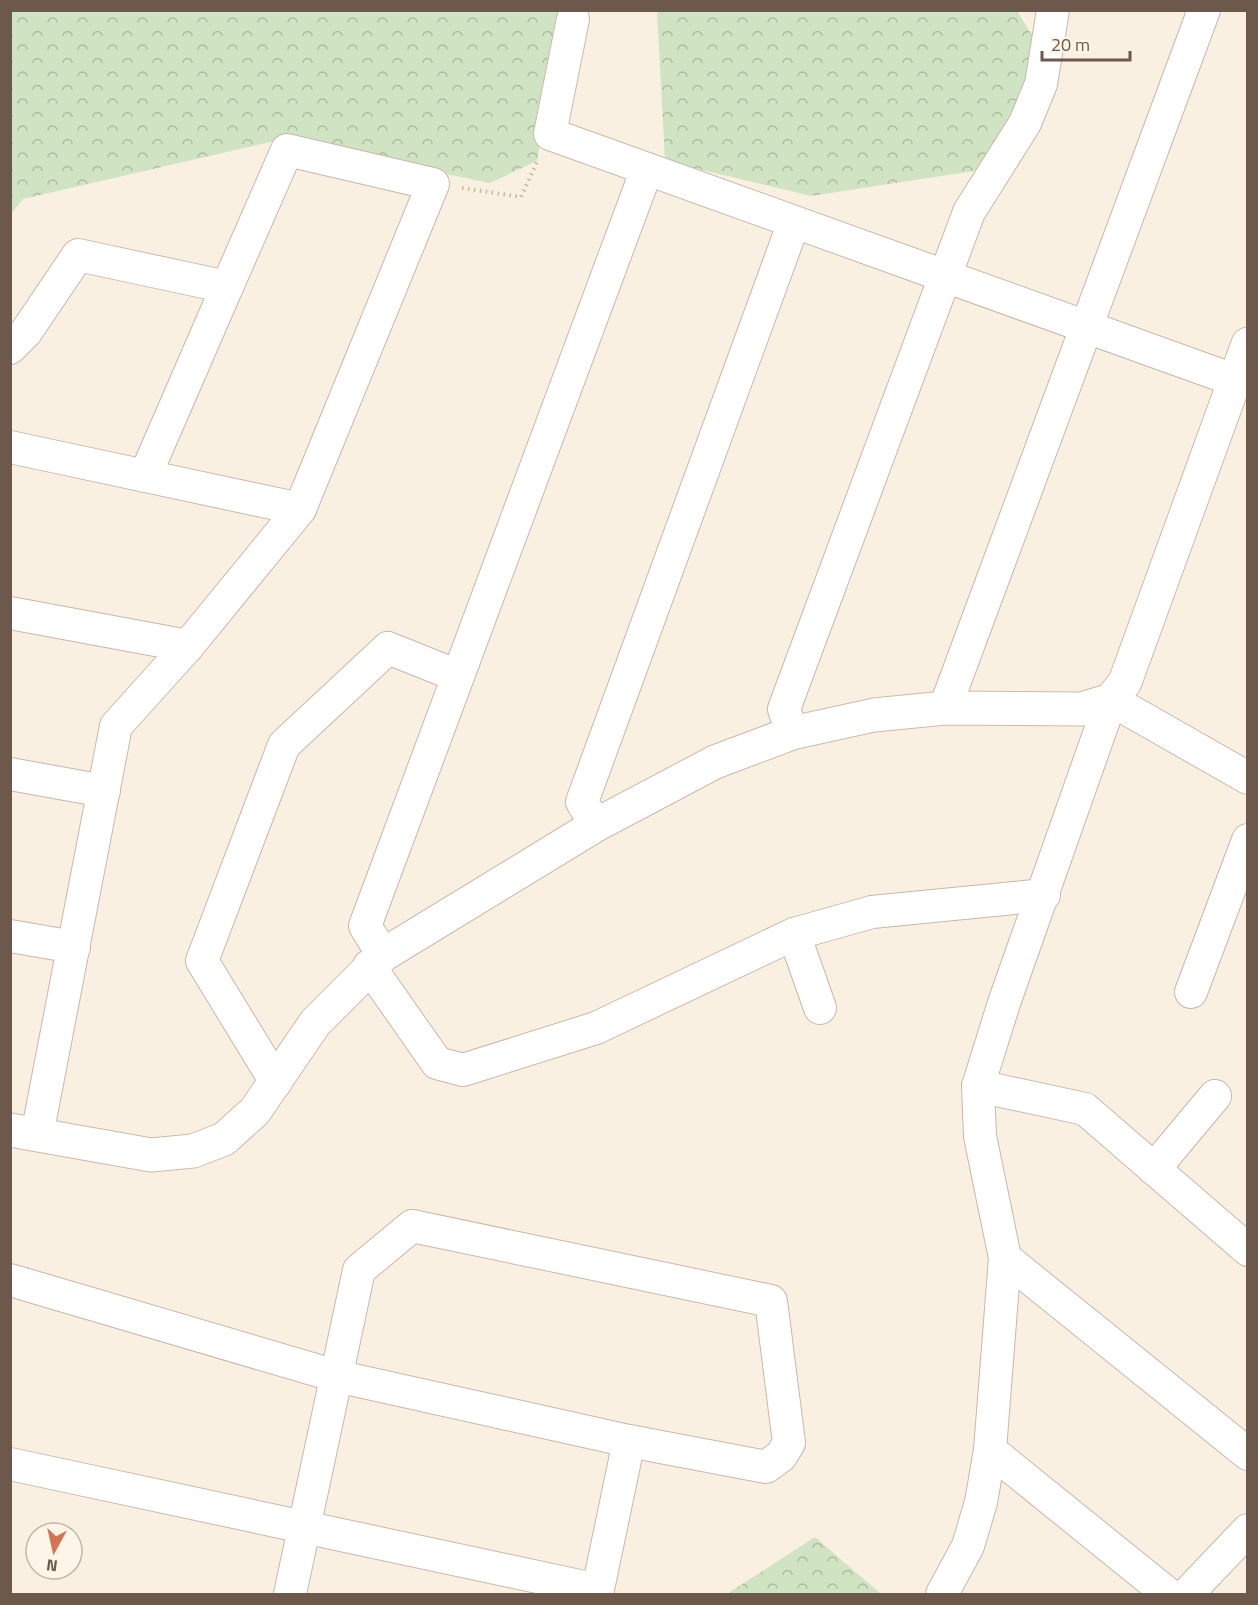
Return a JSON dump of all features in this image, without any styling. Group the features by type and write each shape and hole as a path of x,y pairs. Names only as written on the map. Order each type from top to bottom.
{"street":[{"path":"792,733 784,709 969,212 1025,123 1041,84 1049,50 1053,10"},
{"path":"945,708 1204,10"},
{"path":"573,19 550,134 1234,380"},
{"path":"145,476 287,150 433,184 300,509 188,646 116,726 74,947 24,1132 151,1155 193,1151 224,1139 255,1111 315,1023 376,961 596,825 715,762 792,733 874,715 945,708 1082,709 1111,700 1248,778"},
{"path":"647,169 365,926 376,961 436,1063 463,1070 596,1028 794,934 872,912 1044,895"},
{"path":"596,825 582,802 794,222"},
{"path":"10,348 26,332 78,255 227,288"},
{"path":"942,1594 968,1546 981,1502 990,1450 1005,1258 980,1136 978,1086 1004,1003 1111,700 1125,682 1248,344"},
{"path":"10,447 300,509"},
{"path":"10,613 188,646"},
{"path":"276,1082 202,961 284,745 388,648 458,676"},
{"path":"10,774 104,791"},
{"path":"1191,992 1248,840"},
{"path":"794,934 820,1008"},
{"path":"10,936 74,947"},
{"path":"978,1086 1085,1109 1248,1250"},
{"path":"1154,1169 1215,1096"},
{"path":"10,1280 336,1376 629,1441 766,1467 781,1456 789,1443 771,1301 412,1226 358,1270 336,1376 290,1594"},
{"path":"1005,1258 1248,1454"},
{"path":"10,1464 598,1592 629,1441"},
{"path":"990,1450 1168,1594"},
{"path":"1187,1594 1248,1530"}],"path":[{"path":"433,184 521,197 550,134"}],"green space":[{"path":"11,11 563,11 537,161 490,183 279,140 23,199 11,214"},
{"path":"657,11 1017,11 1037,43 1013,134 974,171 811,196 665,161"},
{"path":"815,1537 881,1594 727,1594"}]}
